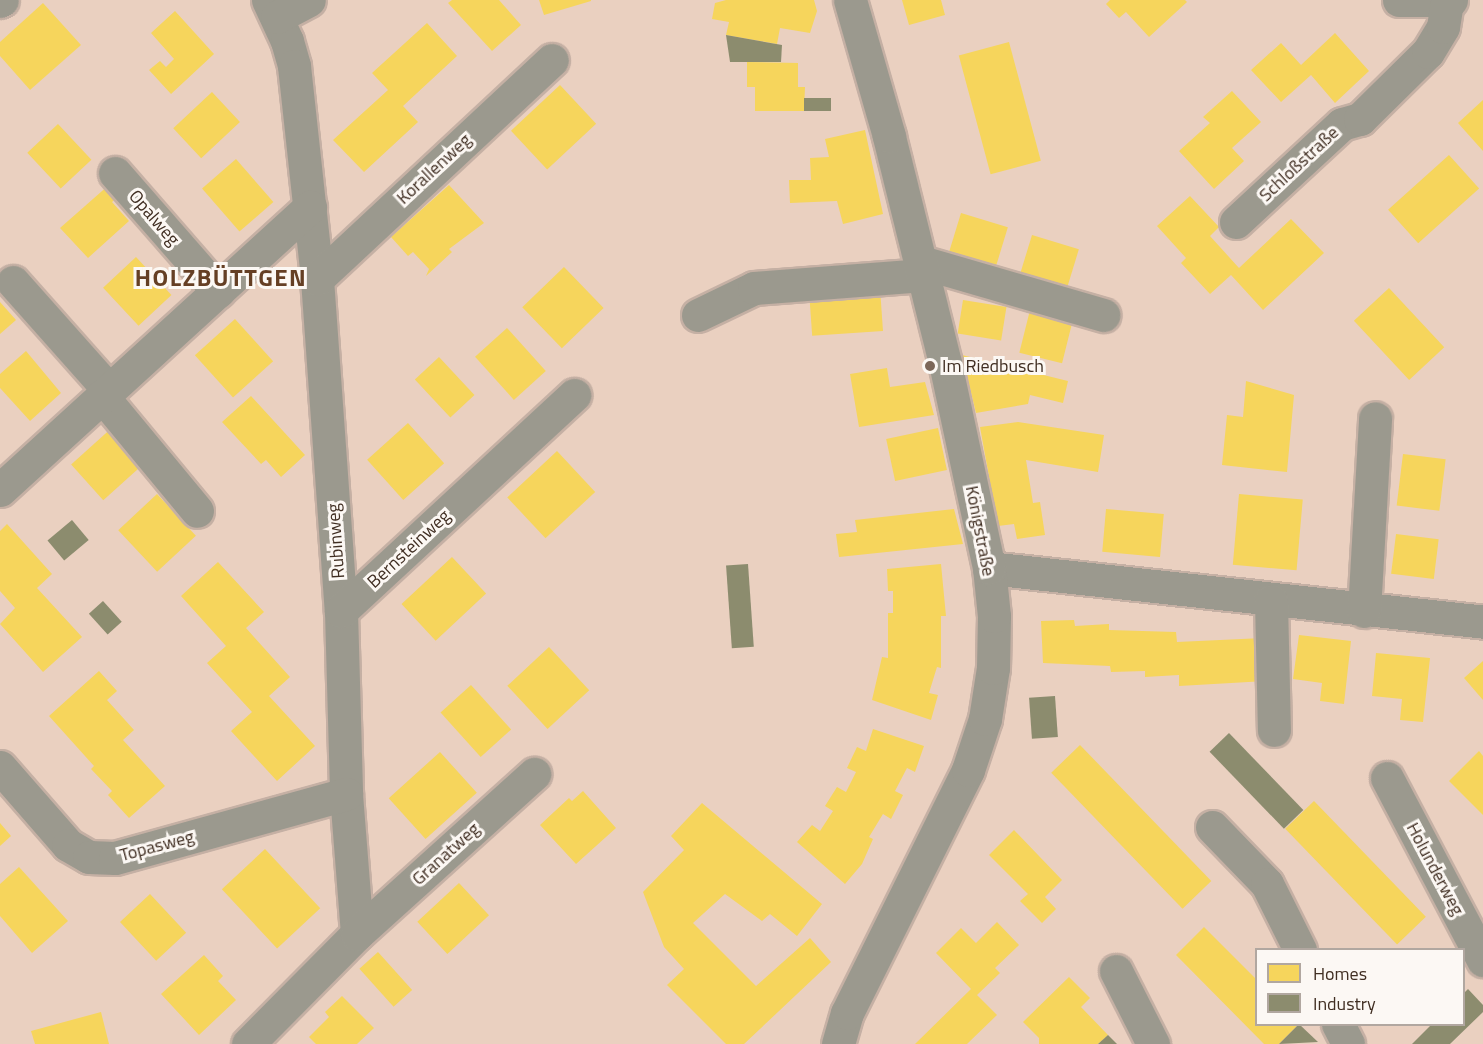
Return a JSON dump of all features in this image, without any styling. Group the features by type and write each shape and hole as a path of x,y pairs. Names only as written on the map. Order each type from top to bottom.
{"street":[{"path":"273,8 309,0"},
{"name":"Königstraße","path":"838,1044 847,1013 968,770 985,719 993,668 994,616 989,568 922,268 850,0"},
{"name":"Schloßstraße","path":"1236,222 1342,124 1360,119 1428,52 1443,27 1449,0 1399,0"},
{"name":"Rubinweg","path":"273,8 294,66 317,279 341,611 346,794 357,934"},
{"name":"Korallenweg","path":"317,279 552,60"},
{"name":"Opalweg","path":"115,173 218,291"},
{"path":"0,490 310,207"},
{"path":"698,315 754,288 922,268 1103,315"},
{"path":"13,282 106,393 197,511"},
{"name":"Bernsteinweg","path":"341,611 574,395"},
{"path":"1364,611 1375,418"},
{"path":"989,568 1271,601 1483,622"},
{"path":"1271,601 1274,729"},
{"name":"Topasweg","path":"0,768 68,845 89,857 115,858 346,794"},
{"name":"Granatweg","path":"357,934 534,774"},
{"name":"Holunderweg","path":"1387,778 1483,960"},
{"path":"1212,827 1267,884 1299,948"},
{"path":"248,1044 357,934"},
{"path":"1116,971 1152,1044"},
{"path":"1339,1026 1348,1044"}],"building: Homes":[{"path":"452,0 499,0 521,25 492,51 448,3"},
{"path":"539,0 591,0 591,1 544,15"},
{"path":"726,0 814,0 817,11 810,33 780,28 777,44 726,35 729,22 712,19 715,3"},
{"path":"902,0 941,0 945,15 909,25"},
{"path":"1110,0 1185,0 1187,2 1149,37 1126,12 1119,18 1106,4"},
{"path":"43,3 81,45 30,90 0,56 0,42"},
{"path":"175,11 214,54 171,94 149,70 160,61 166,67 174,59 151,33"},
{"path":"427,23 457,56 403,106 418,122 364,172 333,140 388,90 372,73"},
{"path":"1335,33 1369,71 1335,103 1311,75 1281,102 1251,70 1281,43 1301,65"},
{"path":"1009,42 1041,161 991,174 959,55"},
{"path":"747,62 798,63 798,87 805,87 804,111 755,111 755,87 747,87"},
{"path":"560,85 596,124 547,169 511,131"},
{"path":"1232,91 1261,122 1232,148 1244,161 1214,189 1179,151 1210,123 1203,117"},
{"path":"212,92 240,122 201,158 173,128"},
{"path":"1483,100 1483,151 1458,123"},
{"path":"58,124 91,160 61,188 27,153"},
{"path":"865,130 883,214 843,224 837,201 790,203 789,180 811,180 810,158 829,157 825,139"},
{"path":"1449,155 1479,188 1418,243 1388,210"},
{"path":"236,159 273,202 239,232 202,189"},
{"path":"110,184 120,195 112,202 129,221 88,258 60,228"},
{"path":"449,185 484,223 449,249 452,252 426,276 429,269 413,252 408,256 391,237"},
{"path":"1190,196 1219,227 1210,236 1239,268 1291,219 1324,253 1263,310 1231,275 1210,294 1181,263 1186,258 1157,226"},
{"path":"961,213 1008,227 994,272 947,258"},
{"path":"1032,235 1079,249 1065,294 1018,280"},
{"path":"136,257 171,295 139,326 103,288"},
{"path":"564,267 604,308 562,348 522,307"},
{"path":"880,288 883,331 812,336 809,293"},
{"path":"1389,288 1444,347 1409,380 1354,321"},
{"path":"963,300 1006,307 1001,340 958,334"},
{"path":"0,302 16,320 0,334"},
{"path":"1030,310 1073,321 1062,363 1019,353"},
{"path":"235,319 273,361 233,397 195,355"},
{"path":"507,328 546,371 514,400 475,357"},
{"path":"26,351 61,393 30,421 0,388 0,374"},
{"path":"962,355 1068,381 1063,403 1030,395 1028,404 976,413"},
{"path":"439,357 474,395 450,418 415,380"},
{"path":"887,368 890,387 925,382 934,415 859,427 850,374"},
{"path":"1246,381 1294,395 1287,472 1222,465 1227,415 1243,417"},
{"path":"251,396 305,455 281,477 266,460 261,464 222,422"},
{"path":"1018,422 1104,435 1098,472 1026,460 1033,503 1040,502 1045,535 1017,539 1014,524 998,526 980,427"},
{"path":"408,423 444,463 403,500 367,460"},
{"path":"115,425 147,461 103,500 71,464"},
{"path":"938,428 947,470 895,481 886,439"},
{"path":"557,451 595,492 545,538 507,497"},
{"path":"1403,454 1446,459 1439,511 1397,506"},
{"path":"157,494 196,536 157,572 118,530"},
{"path":"1239,494 1303,500 1297,570 1233,565"},
{"path":"954,509 963,544 839,557 836,534 857,532 855,520"},
{"path":"1106,509 1164,514 1160,557 1102,552"},
{"path":"7,524 52,574 37,588 82,637 43,672 0,624 15,608 0,591 0,531"},
{"path":"1396,534 1439,539 1434,579 1391,574"},
{"path":"452,557 486,594 436,641 402,604"},
{"path":"218,562 264,612 246,628 290,677 269,696 315,746 277,781 231,731 252,712 207,663 226,646 181,596"},
{"path":"941,564 946,616 941,616 941,668 937,667 929,693 938,695 931,720 872,700 882,657 888,658 888,613 893,613 893,591 888,591 887,569"},
{"path":"1074,620 1075,626 1109,624 1109,630 1176,632 1177,642 1263,638 1266,681 1179,686 1179,675 1145,677 1145,671 1111,672 1110,666 1043,663 1041,621"},
{"path":"1299,635 1351,641 1344,704 1320,701 1322,683 1293,679"},
{"path":"549,647 589,690 548,729 507,686"},
{"path":"1376,653 1430,658 1423,722 1400,720 1402,699 1372,696"},
{"path":"1483,661 1483,700 1464,678"},
{"path":"99,671 117,691 107,700 134,730 123,740 165,786 129,818 108,795 112,791 91,769 94,766 49,716"},
{"path":"471,685 511,730 481,757 441,712"},
{"path":"873,729 924,746 915,772 907,768 895,791 903,795 891,819 883,814 869,837 873,839 862,864 845,884 797,842 812,825 820,831 833,811 825,806 837,787 846,792 856,772 847,768 857,747 866,751"},
{"path":"1080,745 1211,881 1183,909 1051,773"},
{"path":"1479,751 1483,756 1483,815 1449,781"},
{"path":"440,752 477,793 426,839 389,798"},
{"path":"583,791 616,828 576,864 540,825 569,798 572,801"},
{"path":"1314,801 1426,917 1397,945 1285,829"},
{"path":"702,803 822,904 797,936 770,914 762,921 725,894 693,923 756,986 810,938 831,962 744,1044 726,1044 667,985 684,969 664,947 643,892 684,850 671,836"},
{"path":"0,823 11,836 0,846"},
{"path":"1014,830 1062,880 1045,897 1056,909 1042,923 1020,901 1028,894 989,855"},
{"path":"265,849 320,908 277,948 222,889"},
{"path":"19,867 68,921 32,953 0,916 0,884"},
{"path":"459,883 489,915 447,954 417,922"},
{"path":"150,894 186,933 156,961 120,922"},
{"path":"997,922 1019,945 995,968 1000,973 977,995 997,1015 967,1044 915,1044 971,989 936,953 961,928 976,943"},
{"path":"1204,927 1255,978 1255,1026 1297,1026 1279,1044 1264,1044 1176,955"},
{"path":"378,952 412,990 394,1007 359,969"},
{"path":"204,955 223,976 218,981 236,1000 199,1035 161,994"},
{"path":"1069,977 1090,998 1081,1007 1108,1035 1098,1044 1039,1044 1039,1038 1023,1022"},
{"path":"342,996 374,1028 357,1044 316,1044 309,1037 329,1017 325,1012"},
{"path":"101,1012 109,1044 35,1044 31,1031"}],"building: Industry":[{"path":"726,35 782,45 781,62 730,62"},
{"path":"804,98 831,98 831,111 804,111"},
{"path":"72,520 89,540 64,560 47,541"},
{"path":"748,564 754,647 732,648 726,566"},
{"path":"103,601 122,622 108,635 89,614"},
{"path":"1055,696 1058,737 1032,739 1029,698"},
{"path":"1229,733 1303,810 1284,829 1210,752"},
{"path":"1468,989 1483,1005 1483,1012 1450,1044 1412,1044 1430,1026 1465,1026 1465,992"},
{"path":"1297,1026 1301,1026 1318,1042 1279,1044"},
{"path":"1108,1035 1117,1044 1098,1044"}],"place":[{"name":"Im Riedbusch","path":"930,366"}],"district":[{"name":"HOLZBÜTTGEN","path":"221,278"}]}
